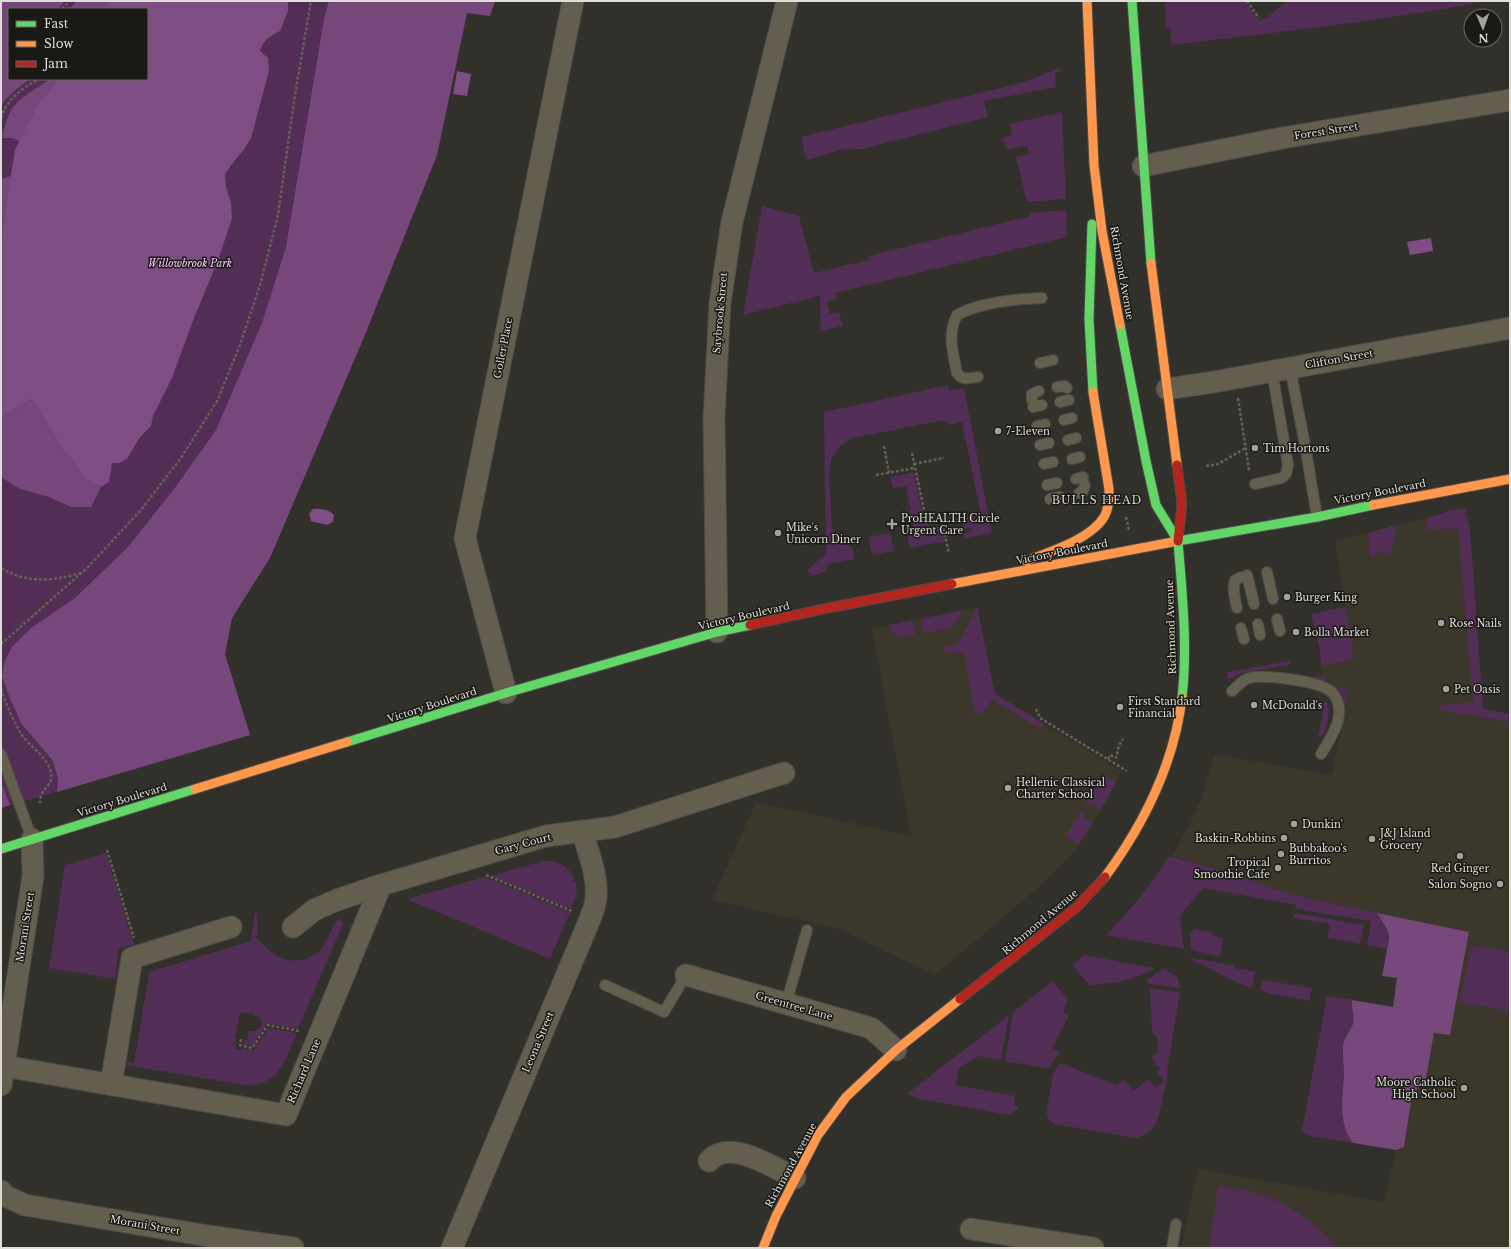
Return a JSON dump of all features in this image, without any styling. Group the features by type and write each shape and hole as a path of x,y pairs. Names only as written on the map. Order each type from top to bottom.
{"main road":[{"name":"Richmond Avenue","path":"1087,1 1095,170 1102,231 1146,461 1156,505 1178,541"},
{"name":"Richmond Avenue","path":"764,1248 776,1216 818,1135 846,1097 896,1050 1077,908 1103,880 1126,849 1145,817 1160,783 1171,752 1179,716 1184,676 1184,636 1178,541 1182,504 1154,296 1143,166 1132,1"},
{"path":"983,578 1074,540 1096,526 1104,516 1108,503 1109,490 1096,411 1090,353 1089,292 1095,170"},
{"name":"Victory Boulevard","path":"1,849 365,738 506,693 717,632 836,606 1178,541 1317,517 1407,498 1510,479"}],"street":[{"name":"Goller Place","path":"506,693 465,538 573,1"},
{"name":"Saybrook Street","path":"717,632 714,418 720,303 732,222 787,1"},
{"name":"Forest Street","path":"1143,166 1282,138 1510,100"},
{"name":"Clifton Street","path":"1167,388 1510,328"},
{"name":"Gary Court","path":"293,927 314,910 337,900 381,885 546,836 615,827 784,773"},
{"name":"Leona Street","path":"452,1248 595,904 596,888 592,867 582,832"},
{"name":"Morani Street","path":"3,1064 33,876 32,839"},
{"name":"Richard Lane","path":"3,1064 111,1085 286,1115 381,885"},
{"path":"111,1085 132,958 231,927"},
{"name":"Greentree Lane","path":"686,975 871,1028 896,1050"},
{"path":"709,1161 719,1154 730,1152 744,1155 762,1162 795,1178"},
{"name":"Morani Street","path":"1,1191 5,1196 25,1205 207,1242 293,1248"},
{"path":"971,1228 1004,1241 1093,1248"}],"lane":[{"path":"978,377 963,378 959,377 957,373 951,335 957,316 974,308 1020,299 1042,298"},
{"path":"1040,363 1053,360"},
{"path":"1255,484 1282,478 1288,471 1281,369"},
{"path":"1281,369 1306,445 1317,517"},
{"path":"1035,404 1032,394 1038,391"},
{"path":"1050,499 1060,497"},
{"path":"1267,572 1273,599"},
{"path":"1237,608 1234,585 1236,580 1244,576 1254,604"},
{"path":"1277,619 1280,630"},
{"path":"1258,624 1260,635"},
{"path":"1241,628 1244,639"},
{"path":"1232,691 1248,678 1266,676 1320,685 1328,689 1335,696 1338,703 1339,712 1333,736 1321,754"},
{"path":"1,754 32,839"},
{"path":"786,1004 807,930"},
{"path":"605,985 664,1012 686,975"},
{"path":"1172,1248 1176,1224"}],"path":[{"path":"1,644 81,573 141,510 181,458 217,400 240,345 260,285 278,216 295,95 311,1"},
{"path":"1247,1 1259,18"},
{"path":"1,118 6,106 11,100 19,92 37,80"},
{"path":"1237,393 1249,470"},
{"path":"884,446 889,473"},
{"path":"1206,466 1218,464 1246,448"},
{"path":"912,453 928,529 943,527 949,553"},
{"path":"876,476 944,458"},
{"path":"1125,513 1129,530"},
{"path":"1,568 11,574 32,580 57,579 81,573"},
{"path":"1,689 22,735 45,761 51,772 52,778 50,783 40,794 40,803"},
{"path":"1036,709 1040,718 1127,771"},
{"path":"1108,759 1110,755 1116,758 1119,745 1123,739"},
{"path":"107,850 135,943"},
{"path":"486,875 573,912"},
{"path":"241,1040 240,1045 252,1048 268,1025 299,1031"}],"shaded area":[{"path":"1,1 65,1 59,8 8,8 8,80 29,80 10,95 1,107"},
{"path":"77,1 109,1 106,8 70,8"},
{"path":"109,1 288,1 288,11 280,31 267,39 260,51 268,58 269,71 251,138 225,174 226,187 231,202 232,218 219,258 194,318 172,378 153,416 151,426 140,437 127,459 119,463 112,463 109,482 101,487 86,479 64,450 31,399 1,418 1,251 4,218 15,150 38,104 57,80 148,80 148,8 106,8"},
{"path":"329,1 495,1 490,16 467,13 437,155 364,337 270,558 232,618 225,654 250,735 57,792 58,779 53,761 21,723 9,696 2,676 5,660 12,647 31,628 75,598 129,546 174,489 216,430 262,323 286,247 324,19"},
{"path":"457,71 471,74 467,96 453,94"},
{"path":"49,80 57,80 38,104 20,141 12,138 2,138 9,115 18,102"},
{"path":"11,176 4,218 1,251 1,179"},
{"path":"1431,238 1433,251 1410,255 1407,242"},
{"path":"31,399 64,450 86,479 101,487 91,507 71,507 49,497 20,489 1,477 1,418"},
{"path":"1465,508 1470,529 1483,709 1510,714 1510,1248 1181,1248 1198,1169 1384,1202 1396,1150 1404,1147 1412,1096 1426,1078 1434,1032 1450,1035 1469,933 1289,894 1234,874 1172,856 1190,823 1204,792 1214,754 1332,775 1349,690 1329,684 1323,676 1321,666 1354,660 1335,541 1445,513 1447,511"},
{"path":"313,509 322,509 330,512 334,515 333,522 327,525 311,521 309,514"},
{"name":"Hellenic Classical Charter School","path":"977,607 995,694 1121,771 1110,794 1086,835 1065,862 1041,885 935,975 842,930 712,900 756,802 911,836 872,629"},
{"path":"1,782 10,805 1,808"},
{"path":"1377,913 1469,932 1450,1035 1434,1033 1426,1078 1412,1096 1404,1147 1396,1150 1353,1143 1345,1126 1342,1110 1344,1074 1343,1045 1353,1024 1354,1018 1352,1000 1393,1007 1397,978 1382,976 1389,939 1388,931"}],"green space":[{"name":"Willowbrook Park","path":"1,1 495,1 490,16 467,13 437,155 364,337 270,558 232,618 225,654 250,735 1,808"},
{"path":"1165,1 1245,1 1259,21 1262,18 1264,20 1287,1 1482,2 1366,21 1171,45 1171,29 1166,28"},
{"path":"1060,68 1060,72 1055,73 1056,87 984,101 988,117 862,149 840,150 806,160 801,137 1021,83"},
{"path":"1062,112 1066,199 1027,202 1016,157 1029,154 1027,145 1007,150 1003,138 1012,135 1009,124"},
{"path":"762,206 799,216 814,273 869,260 868,256 1030,216 1030,213 1066,210 1067,235 1063,238 835,293 836,299 827,302 830,314 839,312 843,326 821,331 820,296 743,315"},
{"path":"948,385 949,391 964,388 992,533 965,538 964,534 972,532 971,528 964,529 962,522 981,515 962,422 950,425 943,420 853,438 844,443 837,450 830,465 829,474 833,528 839,539 852,547 855,559 829,564 824,572 811,575 808,569 826,555 824,412"},
{"path":"914,472 926,531 942,528 945,541 910,548 906,529 914,528 911,513 908,511 911,510 906,486 893,488 890,477"},
{"path":"1465,508 1470,529 1483,709 1510,714 1510,722 1440,710 1440,705 1473,702 1458,528 1426,530 1427,518 1445,513 1447,511"},
{"path":"1397,525 1390,556 1377,551 1374,557 1370,555 1368,533"},
{"path":"890,533 894,551 872,555 868,537"},
{"path":"977,607 995,694 1044,724 1040,729 992,699 983,713 975,714 964,654 960,652 945,654 944,647 958,644"},
{"path":"1346,607 1354,660 1321,666 1320,650 1311,614"},
{"path":"963,610 952,628 923,633 920,619"},
{"path":"913,620 915,635 900,638 891,632 889,625"},
{"path":"1290,661 1290,664 1288,665 1242,673 1233,678 1227,679 1228,672"},
{"path":"1323,676 1329,684 1349,690 1345,707 1344,700 1341,695 1332,687 1307,679"},
{"path":"1325,700 1329,707 1329,716 1324,734 1318,738"},
{"path":"1104,775 1116,782 1101,810 1090,803 1088,806 1085,805"},
{"path":"1081,811 1084,813 1082,816 1093,823 1079,844 1065,836"},
{"path":"106,853 134,944 119,948 115,979 49,968 65,865"},
{"path":"1169,856 1234,874 1289,894 1377,913 1388,931 1387,949 1367,945 1371,921 1295,909 1296,905 1203,888 1180,916 1184,949 1106,935 1140,897"},
{"path":"543,861 558,863 570,871 573,875 575,880 572,882 576,882 577,893 571,909 491,876"},
{"path":"485,877 570,912 550,959 409,900 411,898"},
{"path":"255,913 257,913 258,935 254,935 271,952 284,959 291,960 307,958 318,953 324,945 337,920 340,919 343,924 298,1029 266,1023 265,1027 252,1045 243,1044 244,1040 247,1040 249,1031 255,1031 260,1027 262,1022 259,1017 254,1016 254,1014 240,1012 235,1038 237,1039 235,1049 242,1050 242,1048 253,1050 269,1028 297,1033 285,1060 276,1073 270,1079 251,1086 119,1064 124,1061 134,1063 149,972 251,941"},
{"path":"1294,913 1364,925 1360,944 1327,938 1330,924 1294,918"},
{"path":"1195,929 1212,932 1212,936 1223,938 1220,956 1191,950 1190,934"},
{"path":"1471,945 1510,952 1510,1011 1460,1002"},
{"path":"1084,955 1155,968 1140,976 1124,981 1089,985 1073,965"},
{"path":"1192,958 1234,966 1234,968 1255,972 1252,988 1190,960"},
{"path":"1163,969 1177,976 1180,988 1148,984 1147,980"},
{"path":"1262,980 1312,988 1309,1001 1271,994 1260,990"},
{"path":"1053,981 1068,1000 1063,1012 1069,1016 1052,1048 1060,1052 1048,1069 1005,1061 1013,1012"},
{"path":"1150,988 1180,992 1167,1071 1167,1082 1159,1114 1154,1126 1144,1135 1135,1138 1055,1124 1050,1121 1047,1115 1047,1108 1053,1074 1060,1063 1117,1085 1124,1080 1133,1091 1149,1079 1155,1088 1164,1081 1157,1072 1160,1069 1151,1058 1158,1052 1157,1038 1152,1033"},
{"path":"1327,996 1352,1000 1354,1018 1353,1024 1342,1050 1344,1071 1344,1119 1353,1143 1306,1135 1302,1130"},
{"path":"1009,1015 1001,1060 978,1056 959,1068 956,1085 1015,1096 1014,1106 1019,1106 1015,1112 1009,1115 920,1099 907,1094"},
{"path":"1218,1186 1238,1189 1280,1202 1311,1222 1337,1248 1209,1248"}],"traffic: fast":[{"path":"1132,1 1151,263"},
{"path":"1092,224 1089,319 1093,392"},
{"path":"1120,325 1156,505 1178,541"},
{"path":"1182,698 1184,678 1184,639 1183,600 1178,541 1317,517 1373,505"},
{"path":"347,742 506,693 717,632 750,625"},
{"path":"1,849 195,789"}],"traffic: slow":[{"path":"1087,1 1094,165 1102,231 1120,325"},
{"path":"1151,263 1177,465"},
{"path":"1026,561 1069,544 1080,538 1098,525 1106,514 1109,489 1093,392"},
{"path":"1373,505 1510,479"},
{"path":"952,584 1178,541"},
{"path":"1105,877 1132,836 1155,792 1172,746 1182,698"},
{"path":"195,789 347,742"},
{"path":"763,1248 776,1216 818,1135 846,1097 896,1050 960,999"}],"traffic: jam":[{"path":"1177,465 1182,504 1178,541"},
{"path":"750,625 952,584"},
{"path":"960,999 1077,907 1105,877"}],"place":[{"name":"7-Eleven","path":"998,431"},
{"name":"Tim Hortons","path":"1255,448"},
{"name":"ProHEALTH Circle Urgent Care","path":"892,524"},
{"name":"Mike's Unicorn Diner","path":"778,533"},
{"name":"Burger King","path":"1287,597"},
{"name":"Rose Nails","path":"1441,623"},
{"name":"Bolla Market","path":"1296,632"},
{"name":"Pet Oasis","path":"1446,689"},
{"name":"McDonald's","path":"1254,705"},
{"name":"First Standard Financial","path":"1120,707"},
{"name":"Hellenic Classical Charter School","path":"1008,788"},
{"name":"Dunkin'","path":"1294,824"},
{"name":"Baskin-Robbins","path":"1284,838"},
{"name":"J&J Island Grocery","path":"1372,839"},
{"name":"Bubbakoo's Burritos","path":"1281,854"},
{"name":"Red Ginger","path":"1460,856"},
{"name":"Tropical Smoothie Cafe","path":"1278,868"},
{"name":"Salon Sogno","path":"1500,884"},
{"name":"Moore Catholic High School","path":"1464,1088"}],"district":[{"name":"BULLS HEAD","path":"1097,500"}]}
